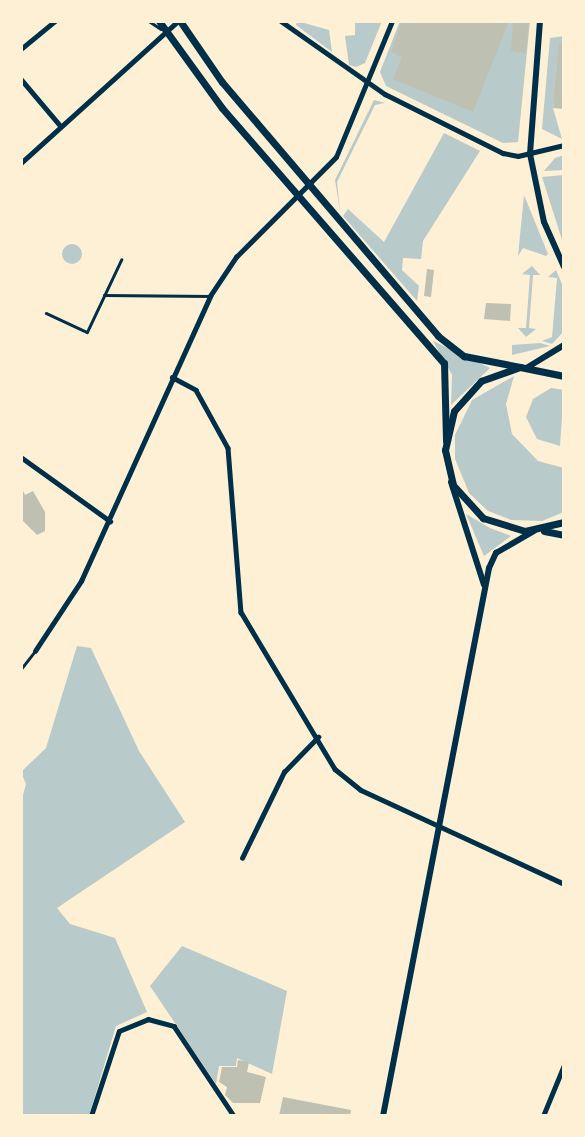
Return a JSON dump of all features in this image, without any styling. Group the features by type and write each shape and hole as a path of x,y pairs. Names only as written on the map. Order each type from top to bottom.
{"main road":[{"path":"159,21 299,198 444,363 446,441 450,477 485,591"},
{"path":"179,21 222,82 444,342 464,356 564,376"},
{"path":"540,21 530,154 544,222 564,267"},
{"path":"446,441 454,411 473,387 524,367 564,345"},
{"path":"450,477 483,519 564,535"},
{"path":"383,1116 485,591 496,553 537,531 564,522"}],"street":[{"path":"21,49 55,21"},
{"path":"21,163 59,124 179,21"},
{"path":"281,21 367,83 503,152 530,154 564,145"},
{"path":"35,651 81,582 210,296 243,249 312,187 337,157 392,21"},
{"path":"21,79 59,124"},
{"path":"172,377 195,390 224,436 232,466 236,598 276,677 351,784 564,884"},
{"path":"21,457 110,521"},
{"path":"242,858 284,772 318,737"},
{"path":"91,1116 119,1031 148,1018 174,1026 234,1116"},
{"path":"543,1116 564,1065"}],"lane":[{"path":"149,21 166,31"},
{"path":"46,313 87,332 121,260"},
{"path":"104,295 210,296"},
{"path":"21,669 35,651"}],"shaded area":[{"path":"297,21 329,30 332,52 296,25"},
{"path":"355,21 382,21 365,63 356,67 349,65 345,36 355,35"},
{"path":"400,21 530,21 518,142 503,143 386,86 380,72"},
{"path":"564,36 553,108 562,139 542,129 550,38"},
{"path":"374,100 385,103 375,105 337,182 340,211 335,180"},
{"path":"444,133 480,151 423,241 421,259 403,258 402,270 419,286 417,301 343,216 348,209 384,242"},
{"path":"564,155 564,170 544,171 555,158"},
{"path":"564,175 564,246 542,177"},
{"path":"524,195 548,254 546,256 523,248 518,256"},
{"path":"72,244 79,247 82,254 79,261 72,264 65,261 62,254 65,247"},
{"path":"532,266 540,275 533,275 529,328 536,329 526,337 518,328 526,328 530,275 522,274"},
{"path":"556,270 564,289 564,331 552,344 542,341 552,337 557,278 548,277"},
{"path":"433,341 490,368 451,405 452,375"},
{"path":"540,343 550,346 512,355 512,345"},
{"path":"514,376 506,404 512,434 538,461 564,468 564,512 542,521 511,520 488,511 469,493 455,459 455,435 472,400"},
{"path":"551,388 564,390 560,446 537,439 526,417 533,399"},
{"path":"466,514 490,528 511,536 484,556"},
{"path":"77,646 91,648 139,751 185,822 57,908 70,924 115,938 147,1012 116,1026 89,1116 21,1116 21,802 26,784 21,772 46,748"},
{"path":"182,946 287,991 272,1074 237,1058 236,1066 219,1066 216,1084 150,986"}],"building":[{"path":"402,21 509,21 473,112 393,79 402,57 391,52"},
{"path":"513,21 529,21 526,53 511,51"},
{"path":"559,44 564,44 564,109 553,108"},
{"path":"427,269 434,270 431,297 424,296"},
{"path":"486,303 511,304 510,321 484,319"},
{"path":"21,487 25,495 33,491 45,512 45,531 37,535 21,519"},
{"path":"238,1060 249,1062 247,1072 266,1077 260,1103 233,1103 225,1095 227,1087 219,1082 222,1067 237,1067"},
{"path":"283,1097 351,1110 350,1116 279,1116"}]}
